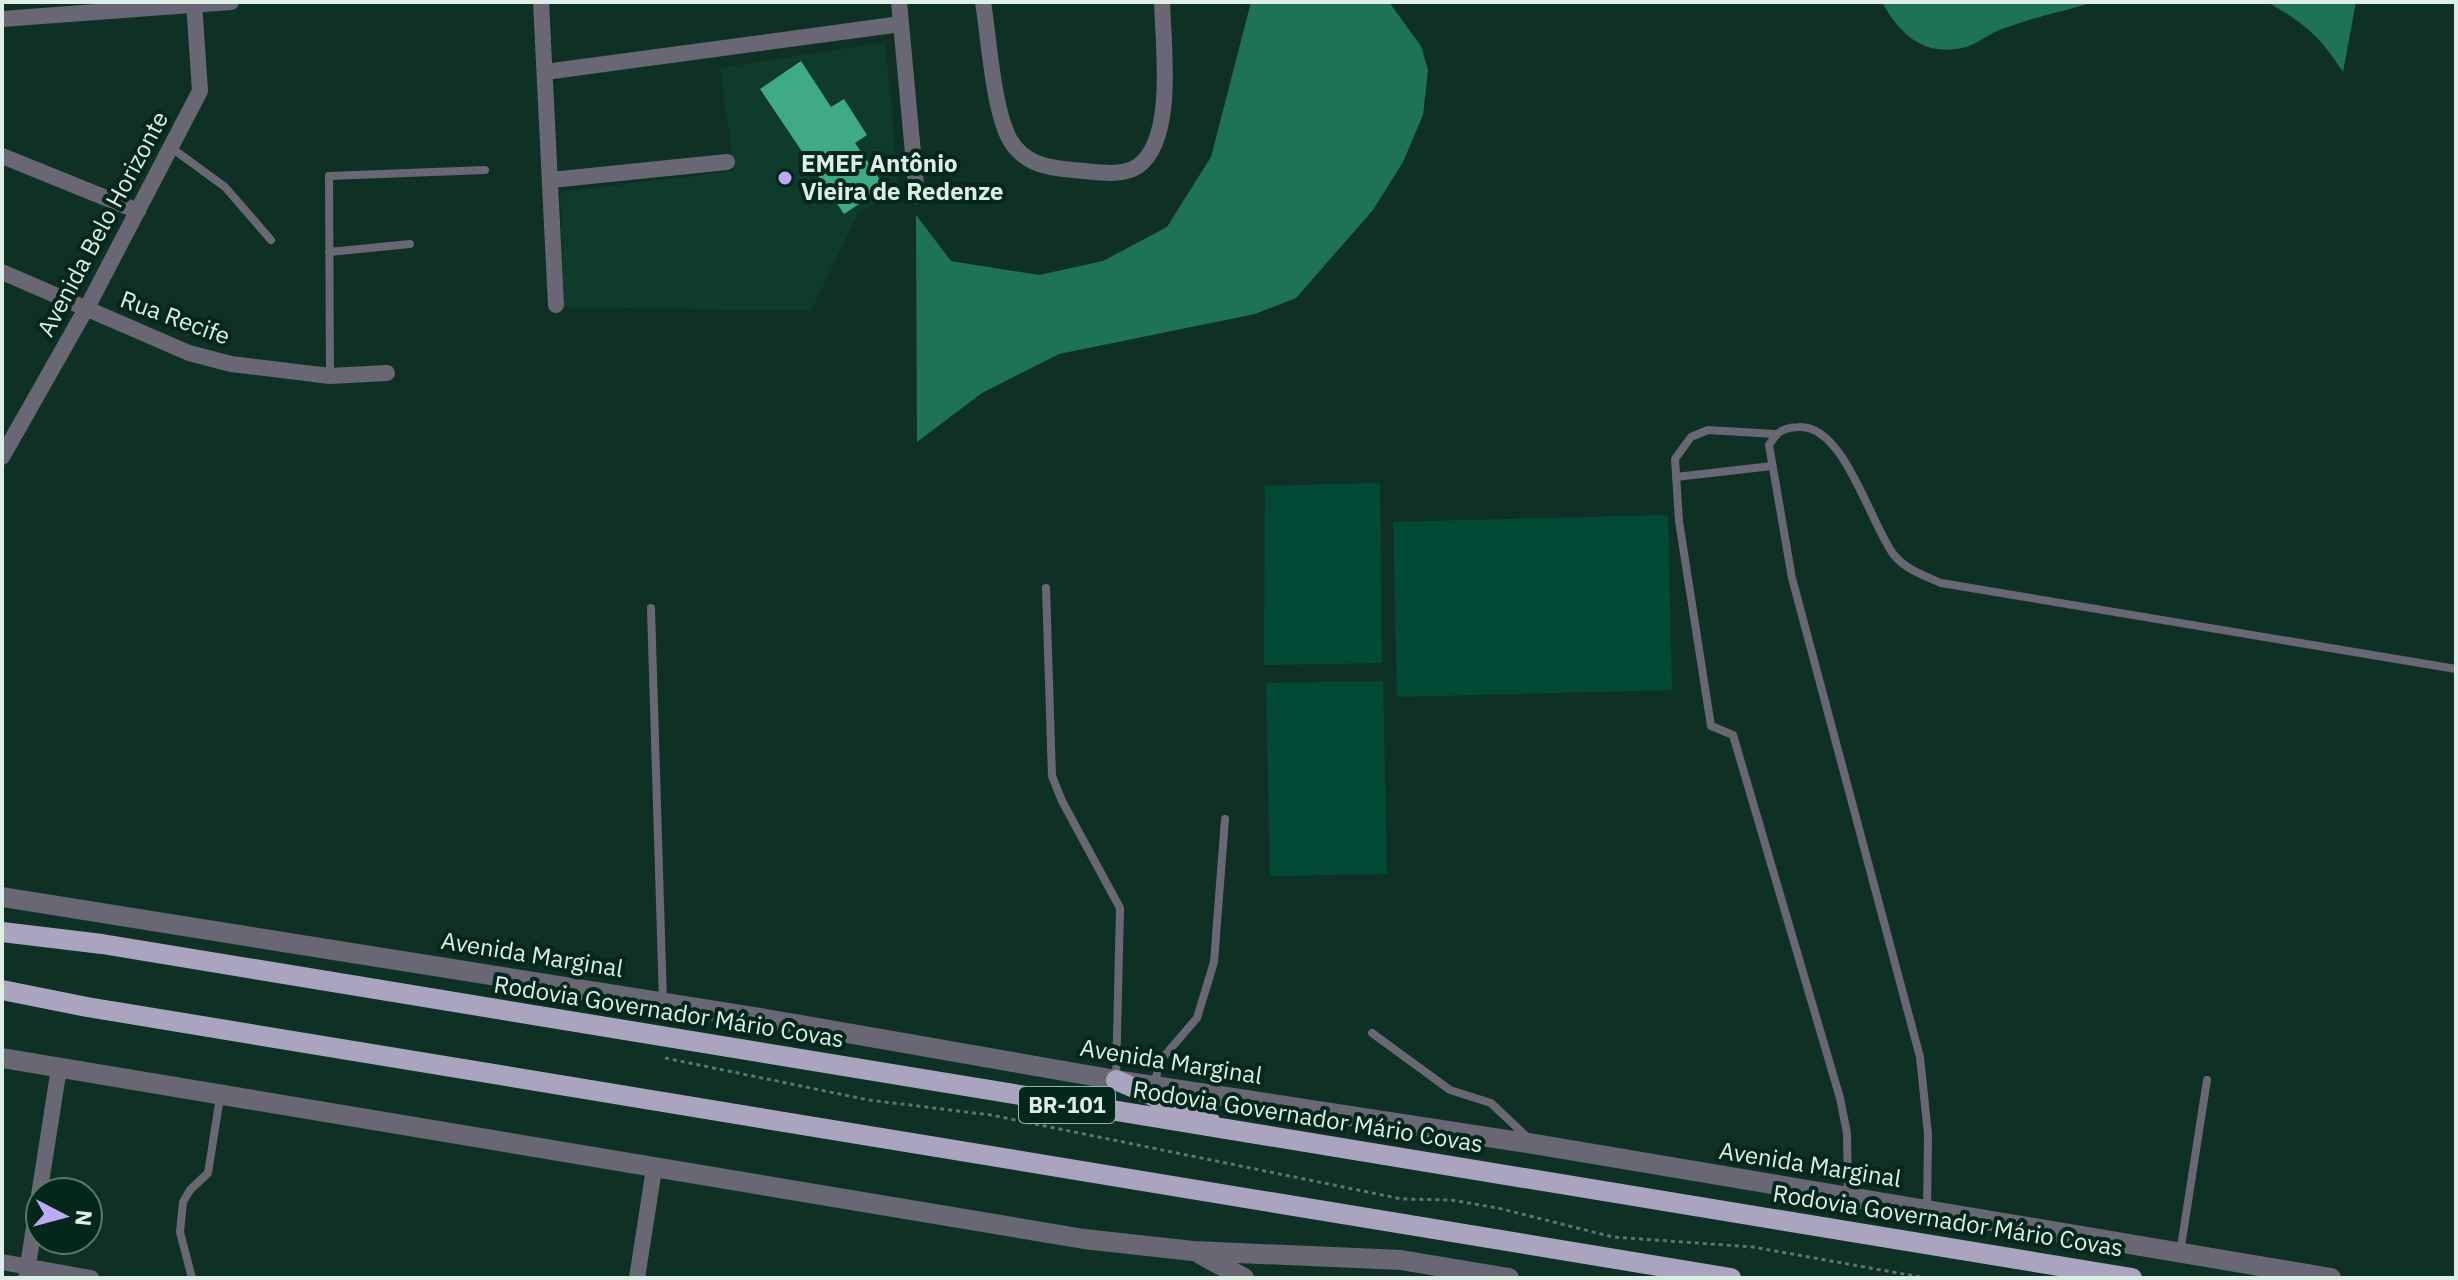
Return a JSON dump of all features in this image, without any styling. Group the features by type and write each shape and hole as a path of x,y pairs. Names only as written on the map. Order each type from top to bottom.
{"main road":[{"name":"Rodovia Governador Mário Covas","path":"2,932 102,944 1240,1134 2132,1278"},
{"path":"2,990 87,1007 1731,1278"},
{"path":"1116,1080 1240,1134"}],"street":[{"path":"2,19 231,2"},
{"path":"541,2 556,305"},
{"path":"899,2 917,196"},
{"path":"983,2 1003,123 1011,142 1043,167 1118,173 1138,166 1155,147 1163,118 1162,2"},
{"name":"Avenida Belo Horizonte","path":"2,457 173,149 200,91 194,4"},
{"path":"545,72 901,24"},
{"path":"2,156 138,211"},
{"path":"551,180 727,162"},
{"name":"Rua Recife","path":"2,272 189,353 231,364 330,376 387,373"},
{"name":"Avenida Marginal","path":"2,897 663,1003 1154,1087 1534,1144 2331,1278"},
{"path":"2,1058 1084,1239 1193,1251 1401,1260 1509,1278"},
{"path":"27,1272 59,1068"},
{"path":"637,1278 654,1169"},
{"path":"1193,1251 1222,1270 1244,1278"},
{"path":"2,1262 27,1272 91,1278"}],"lane":[{"path":"173,149 225,187 271,240"},
{"path":"330,376 329,176 485,170"},
{"path":"329,252 410,244"},
{"path":"1927,1210 1928,1134 1920,1057 1792,578 1769,445 1775,434 1784,428 1805,426 1836,447 1894,555 1916,573 1941,583 2456,669"},
{"path":"1775,434 1708,430 1691,437 1675,459 1679,521 1711,726 1733,735 1840,1098 1847,1133 1848,1197"},
{"path":"1676,477 1772,466"},
{"path":"1046,588 1052,776 1120,908 1116,1080"},
{"path":"651,608 663,1003"},
{"path":"1154,1087 1160,1061 1197,1018 1214,962 1225,819"},
{"path":"1372,1033 1450,1090 1491,1103 1534,1144"},
{"path":"2180,1253 2207,1080"},
{"path":"192,1278 180,1232 183,1202 190,1190 208,1173 220,1096"}],"path":[{"path":"660,1057 869,1100 991,1115 1402,1199 1451,1200 1498,1208 1613,1237 1753,1247 1926,1278"}],"shaded area":[{"path":"1251,2 1389,2 1421,46 1428,70 1423,115 1403,162 1373,210 1296,298 1255,314 1059,354 982,393 917,442 916,215 951,261 1039,275 1103,261 1167,227 1211,157"},
{"path":"1882,2 2094,2 2016,24 1966,47 1951,50 1915,41 1897,24"},
{"path":"2267,2 2356,2 2343,72 2310,31"},
{"name":"EMEF Antônio Vieira de Redenze","path":"885,42 899,186 857,215 811,311 564,307 560,192 734,171 720,68"},
{"path":"1380,483 1382,663 1264,665 1265,486"},
{"path":"1668,515 1672,690 1397,697 1393,522"},
{"path":"1383,681 1387,874 1270,876 1266,683"}],"building":[{"path":"801,61 831,107 844,99 867,135 855,143 885,187 844,214 760,89"}],"place":[{"name":"EMEF Antônio Vieira de Redenze","path":"785,178"}]}
